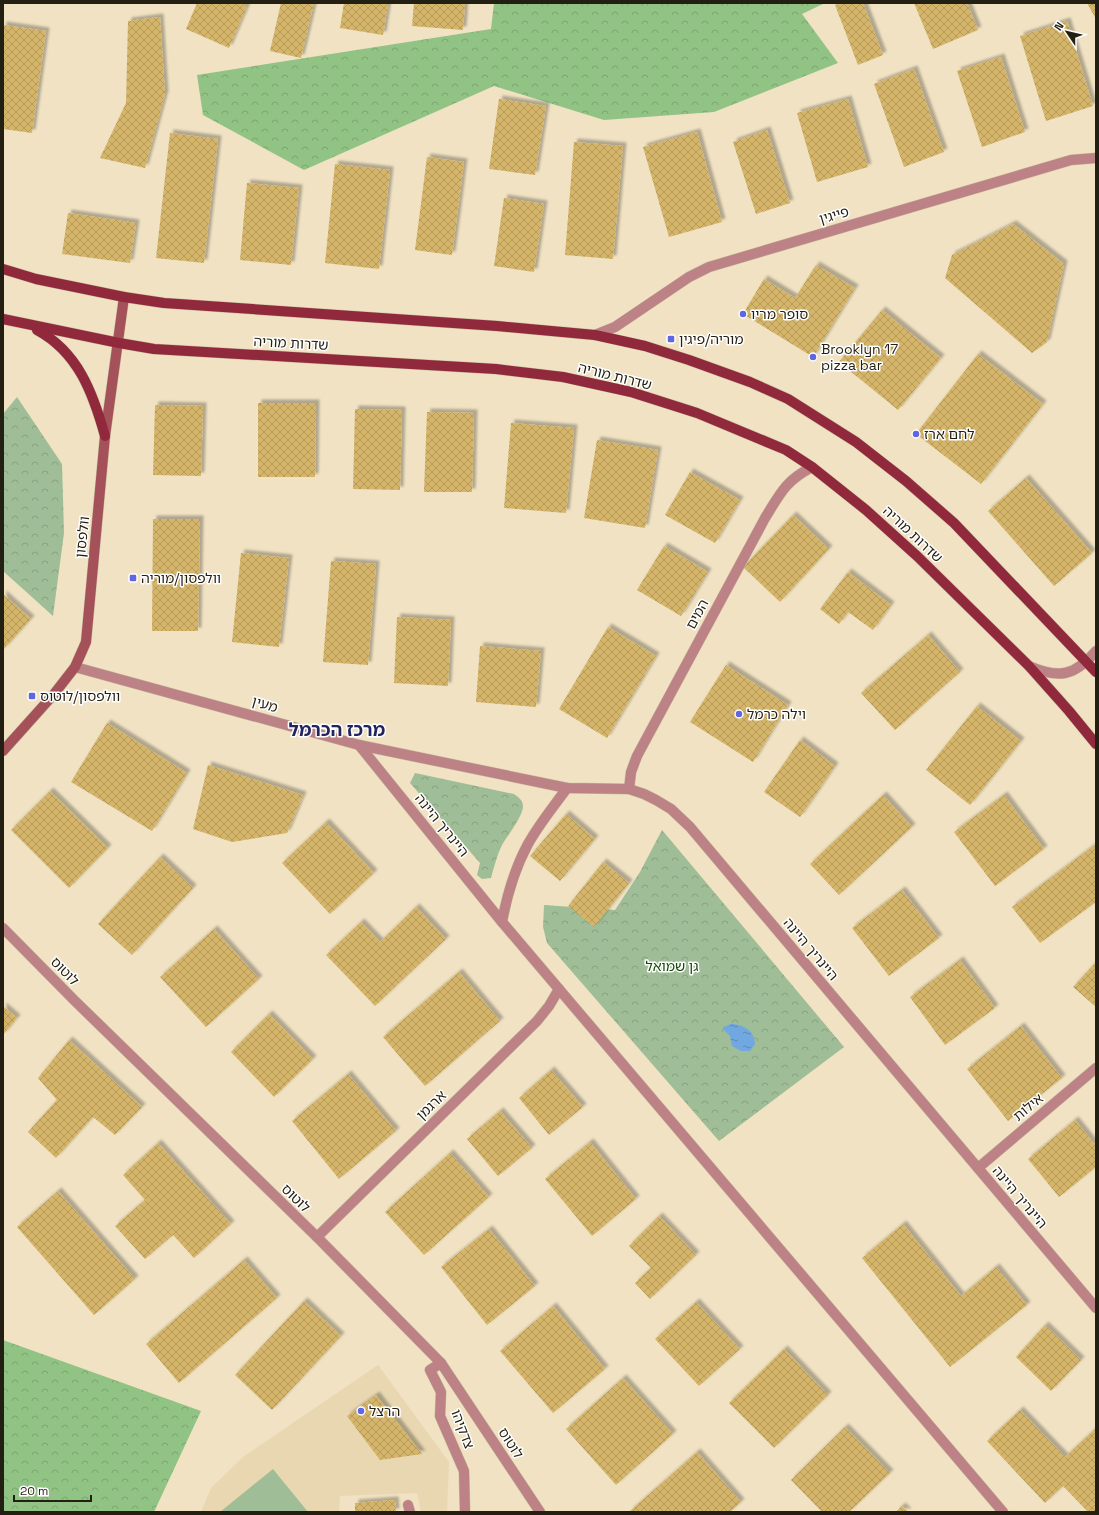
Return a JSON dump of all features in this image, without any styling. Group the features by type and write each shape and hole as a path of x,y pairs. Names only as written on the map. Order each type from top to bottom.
{"main road":[{"path":"3,268 36,279 124,297 164,303 497,326 595,335 645,346 750,382 788,399 856,442 906,481 954,523 1096,672"},
{"name":"שדרות מוריה","path":"3,319 154,349 496,369 563,378 631,392 697,413 786,450 812,467 866,510 911,551 1029,666 1096,744"},
{"path":"26,324 49,336 63,348 75,362 88,385 98,408 105,436"}],"street":[{"name":"פייגין","path":"595,335 615,327 689,277 709,266 1071,160 1096,158"},
{"name":"וולפסון","path":"3,751 54,694 75,667 86,642 105,436 119,343 124,297"},
{"name":"המים","path":"629,789 637,756 764,518 788,483 797,475 812,467"},
{"path":"1029,666 1044,672 1058,674 1074,670 1087,662 1096,651"},
{"name":"מעין","path":"75,667 359,744 566,788"},
{"name":"היינריך היינה","path":"359,744 502,922 1003,1512"},
{"path":"502,922 505,905 520,859 529,842 566,788"},
{"name":"היינריך היינה","path":"566,788 629,789 644,794 671,809 690,827 1096,1308"},
{"name":"לוטוס","path":"3,928 64,990 316,1237 441,1363 540,1512"},
{"name":"ארגמן","path":"316,1237 537,1021 549,1006 559,989"},
{"name":"אילות","path":"978,1168 1096,1068"},
{"name":"צדקיהו","path":"441,1363 430,1370 441,1392 440,1416 464,1471 465,1512"}],"shaded area":[{"name":"הרצל","path":"378,1365 449,1462 447,1512 421,1512 417,1493 340,1496 339,1512 201,1512 211,1488 243,1457"}],"green space":[{"path":"494,3 825,3 802,14 838,63 714,112 604,120 494,86 304,170 203,115 197,75 491,29"},
{"path":"17,397 62,464 64,533 53,616 3,571 3,414"},
{"path":"415,773 514,794 521,800 523,806 521,815 502,845 491,878 482,879 477,875 480,863 410,783"},
{"name":"גן שמואל","path":"662,830 844,1047 719,1141 547,943 543,927 544,905 615,910 640,872"},
{"path":"3,1340 201,1411 154,1512 3,1512"},
{"path":"273,1469 308,1512 220,1512"}],"water":[{"path":"731,1024 740,1025 751,1032 755,1044 750,1051 741,1051 732,1046 730,1036 723,1029 723,1027"}],"building":[{"path":"197,3 241,3 247,6 229,48 186,29"},
{"path":"281,3 314,3 301,58 270,51"},
{"path":"344,3 388,3 383,35 340,28"},
{"path":"414,3 465,3 463,30 412,26"},
{"path":"840,3 863,3 883,55 858,65 835,5"},
{"path":"914,3 967,3 978,30 933,49"},
{"path":"1087,3 1096,3 1096,19"},
{"path":"160,17 165,94 145,168 100,158 126,103 128,21"},
{"path":"1067,21 1093,106 1046,121 1020,36"},
{"path":"3,25 46,31 32,133 3,129"},
{"path":"1001,57 1025,132 982,147 957,71"},
{"path":"914,69 944,152 904,167 874,84"},
{"path":"499,99 546,106 535,175 489,169"},
{"path":"848,99 868,167 817,182 797,113"},
{"path":"767,130 790,203 756,214 733,142"},
{"path":"697,132 722,222 669,237 643,147"},
{"path":"170,133 218,139 204,263 156,258"},
{"path":"574,142 623,146 613,259 565,255"},
{"path":"427,157 464,162 452,255 415,250"},
{"path":"335,164 390,170 379,269 325,263"},
{"path":"247,183 299,188 291,265 240,260"},
{"path":"504,198 544,204 534,272 494,266"},
{"path":"68,213 136,223 130,263 62,254"},
{"path":"1013,224 1064,264 1047,342 1032,353 945,278 952,255"},
{"path":"816,265 855,288 813,357 743,314 764,279 795,298"},
{"path":"882,310 941,358 898,410 839,362"},
{"path":"978,354 1043,404 981,484 916,434"},
{"path":"258,403 316,403 315,477 258,477"},
{"path":"155,405 203,406 201,476 153,475"},
{"path":"355,409 402,410 400,490 353,489"},
{"path":"427,412 474,413 472,492 424,492"},
{"path":"511,423 574,428 566,513 504,508"},
{"path":"597,440 658,450 645,528 584,518"},
{"path":"690,472 740,500 715,543 665,515"},
{"path":"1026,478 1092,553 1054,586 988,511"},
{"path":"793,515 829,549 780,602 743,567"},
{"path":"153,519 200,519 198,631 152,631"},
{"path":"664,546 708,572 681,616 637,590"},
{"path":"241,553 289,558 279,647 232,642"},
{"path":"331,561 376,564 368,665 323,662"},
{"path":"848,572 891,605 873,630 848,612 839,624 820,609"},
{"path":"3,594 31,619 3,650"},
{"path":"397,617 451,620 448,686 394,683"},
{"path":"608,627 656,656 607,738 559,709"},
{"path":"928,635 960,672 895,730 861,693"},
{"path":"480,646 541,651 536,707 476,702"},
{"name":"וילה כרמל","path":"726,665 788,705 753,762 690,722"},
{"path":"977,706 1021,741 970,805 926,770"},
{"path":"107,723 187,773 152,831 71,782"},
{"path":"800,740 835,766 800,817 764,792"},
{"path":"208,765 303,795 287,833 232,842 193,829"},
{"path":"50,791 108,848 69,888 11,830"},
{"path":"883,795 912,827 839,895 810,864"},
{"path":"1004,795 1044,849 995,886 954,832"},
{"path":"566,814 595,839 560,881 530,856"},
{"path":"326,822 374,873 330,914 282,863"},
{"path":"1096,844 1096,902 1040,943 1012,907"},
{"path":"160,857 193,888 132,955 98,924"},
{"path":"603,862 629,883 594,927 568,906"},
{"path":"902,890 939,938 889,976 852,928"},
{"path":"416,907 446,939 375,1006 326,955 361,922 380,942"},
{"path":"214,929 259,979 206,1027 160,977"},
{"path":"960,960 995,1008 945,1045 910,997"},
{"path":"1096,962 1096,1007 1073,987"},
{"path":"459,972 500,1021 425,1086 383,1037"},
{"path":"3,1006 17,1018 3,1035"},
{"path":"269,1014 313,1059 274,1097 231,1052"},
{"path":"1021,1026 1062,1078 1008,1121 967,1069"},
{"path":"69,1040 142,1107 115,1135 93,1117 56,1158 28,1132 57,1100 38,1078"},
{"path":"551,1070 583,1107 549,1135 519,1098"},
{"path":"348,1074 396,1131 339,1179 292,1121"},
{"path":"500,1111 532,1148 498,1176 467,1139"},
{"path":"1075,1120 1096,1146 1096,1167 1059,1197 1028,1159"},
{"path":"590,1142 636,1199 592,1236 545,1179"},
{"path":"158,1143 231,1224 194,1258 173,1235 145,1259 115,1226 145,1200 123,1175"},
{"path":"450,1153 489,1197 424,1255 385,1212"},
{"path":"58,1191 135,1279 94,1315 17,1227"},
{"path":"659,1216 696,1255 650,1299 635,1283 651,1268 629,1246"},
{"path":"903,1224 961,1296 996,1267 1027,1305 950,1367 862,1258"},
{"path":"489,1229 535,1286 487,1325 441,1267"},
{"path":"244,1260 277,1298 179,1383 146,1344"},
{"path":"304,1301 341,1336 272,1410 235,1375"},
{"path":"696,1302 740,1349 699,1386 655,1339"},
{"path":"553,1306 605,1369 553,1413 500,1351"},
{"path":"1045,1325 1081,1360 1051,1391 1016,1357"},
{"path":"784,1349 828,1395 774,1448 729,1403"},
{"path":"623,1378 673,1434 616,1485 566,1429"},
{"path":"376,1395 422,1454 380,1460 347,1416"},
{"path":"1020,1410 1065,1457 1096,1428 1096,1512 1088,1512 1063,1486 1045,1503 987,1441"},
{"path":"845,1427 890,1473 849,1512 822,1512 791,1480"},
{"path":"697,1452 741,1502 730,1512 629,1512"},
{"path":"395,1500 396,1512 355,1512 355,1503"},
{"path":"902,1506 908,1512 896,1512"}],"place":[{"name":"סופר מריו","path":"743,314"},
{"name":"מוריה/פיגין","path":"671,339"},
{"name":"Brooklyn 17 pizza bar","path":"813,357"},
{"name":"לחם ארז","path":"916,434"},
{"name":"וולפסון/מוריה","path":"133,578"},
{"name":"וולפסון/לוטוס","path":"32,696"},
{"name":"וילה כרמל","path":"739,714"},
{"name":"הרצל","path":"361,1411"}],"district":[{"name":"מרכז הכרמל","path":"337,730"}]}
